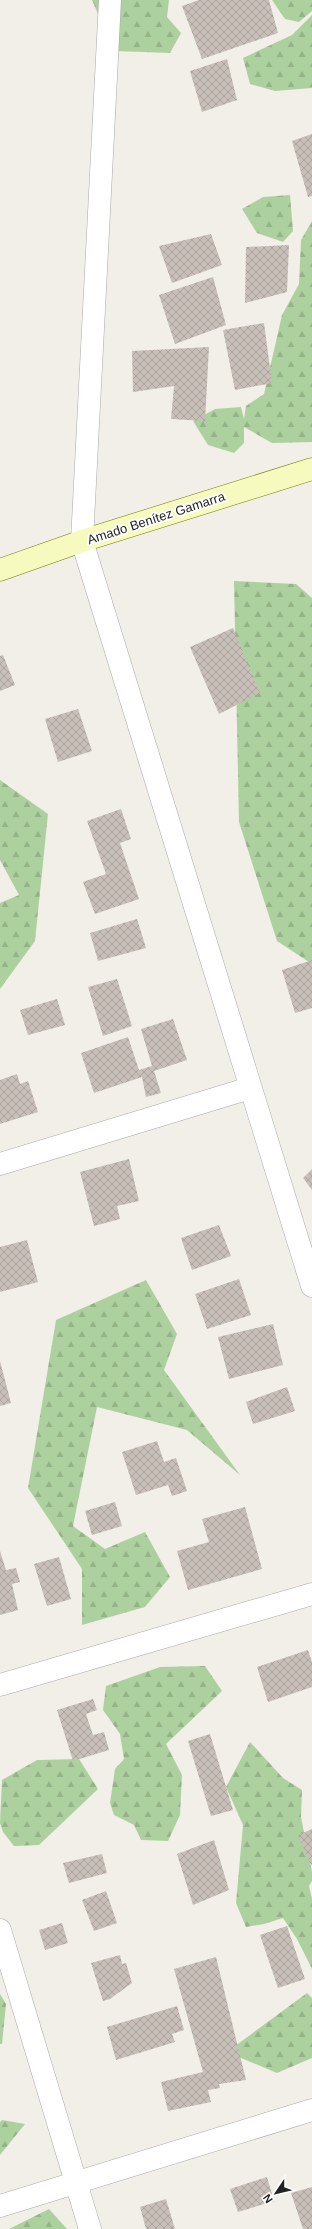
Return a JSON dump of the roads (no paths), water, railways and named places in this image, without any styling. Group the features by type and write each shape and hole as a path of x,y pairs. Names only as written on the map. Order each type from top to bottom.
{"main road":[{"name":"Amado Benítez Gamarra","path":"0,570 82,541 312,469"}],"street":[{"path":"110,0 82,541 312,1286"},
{"path":"0,1164 250,1088"},
{"path":"0,1685 312,1594"},
{"path":"0,1930 90,2229"},
{"path":"0,2206 312,2110"}]}
